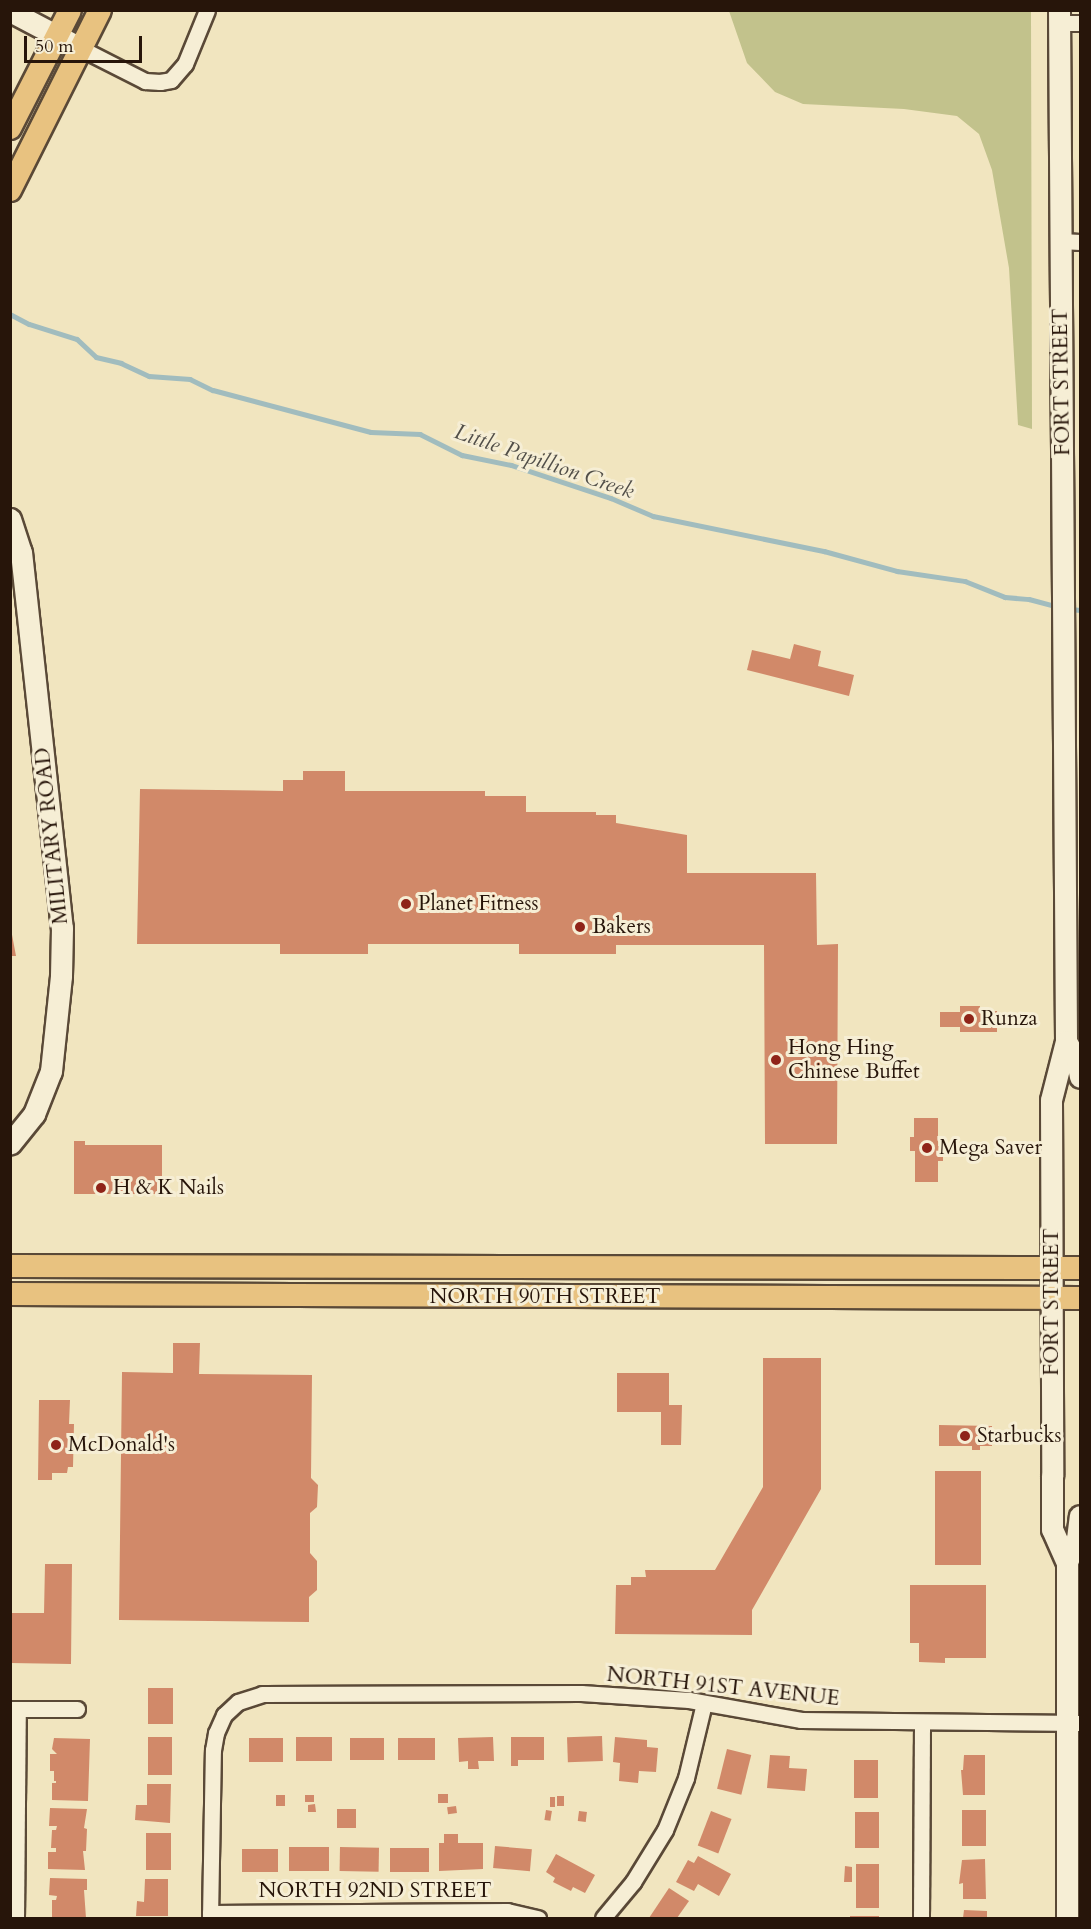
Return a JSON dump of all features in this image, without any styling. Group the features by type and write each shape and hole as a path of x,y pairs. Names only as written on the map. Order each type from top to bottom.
{"main road":[{"path":"10,128 70,10"},
{"path":"10,190 100,10"},
{"path":"10,11 82,49"},
{"name":"FORT STREET","path":"1059,17 1070,241 1064,567 1066,1041 1051,1100 1052,1529 1067,1562 1074,1723 1067,1918"},
{"name":"MILITARY ROAD","path":"10,519 21,552 62,928 61,976 51,1071 34,1114 10,1144"},
{"name":"FORT STREET","path":"1066,1041 1077,1061 1080,1077"},
{"name":"NORTH 90TH STREET","path":"10,1266 1080,1268"},
{"path":"594,1298 602,1284 642,1281 706,1266"},
{"name":"NORTH 90TH STREET","path":"10,1294 594,1298 1080,1298"},
{"name":"FORT STREET","path":"1067,1562 1077,1539 1080,1516"}],"street":[{"path":"82,49 145,81 171,80 185,64 207,10"},
{"path":"1059,17 1080,23"},
{"name":"NORTH 91ST AVENUE","path":"210,1916 213,1750 216,1733 224,1715 238,1702 262,1694 582,1694 662,1697 801,1720 1074,1723"},
{"path":"603,1918 650,1857 673,1813 686,1778 704,1703"},
{"path":"16,1918 14,1709 77,1709"},
{"path":"921,1918 922,1722"},
{"name":"NORTH 92ND STREET","path":"210,1916 507,1911 538,1918"}],"green space":[{"path":"729,11 1031,11 1032,429 1018,425 1009,268 992,170 979,134 957,116 904,109 803,104 775,92 747,63"}],"building":[{"path":"794,644 821,651 818,666 854,675 849,696 747,670 752,650 790,659"},
{"path":"303,771 345,771 345,791 485,791 485,796 526,796 526,812 596,812 596,815 616,815 616,823 687,835 687,873 816,873 817,945 838,944 837,1144 765,1144 764,945 616,945 616,954 519,954 519,944 368,944 368,954 280,954 280,944 137,944 140,789 283,791 283,780 303,780"},
{"path":"10,924 16,956 10,956"},
{"name":"Runza","path":"960,1006 980,1006 980,1012 997,1011 997,1032 960,1032 960,1027 940,1027 940,1012 960,1012"},
{"name":"Mega Saver","path":"914,1118 938,1118 938,1146 943,1146 943,1161 938,1161 938,1182 915,1182 915,1151 910,1151 910,1137 914,1137"},
{"path":"74,1141 85,1141 85,1145 162,1145 162,1194 74,1194"},
{"path":"173,1343 200,1343 199,1374 312,1375 311,1478 318,1485 317,1507 310,1513 310,1553 317,1561 317,1590 309,1597 309,1622 119,1620 122,1372 173,1373"},
{"path":"763,1358 821,1358 821,1489 752,1610 752,1635 615,1634 616,1585 631,1585 631,1577 646,1577 645,1570 715,1570 763,1487"},
{"path":"617,1373 669,1373 669,1405 682,1405 681,1445 661,1445 661,1412 617,1412"},
{"name":"McDonald's","path":"39,1400 70,1400 69,1424 74,1424 73,1467 68,1467 67,1473 52,1473 52,1480 38,1480"},
{"name":"Starbucks","path":"939,1425 992,1426 992,1446 980,1446 980,1450 972,1450 972,1446 939,1446"},
{"path":"935,1471 981,1471 981,1565 935,1565"},
{"path":"45,1564 72,1564 71,1664 10,1663 10,1613 44,1613"},
{"path":"910,1585 986,1585 986,1658 945,1658 945,1663 919,1662 919,1643 910,1643"},
{"path":"148,1688 173,1688 173,1724 148,1724"},
{"path":"602,1736 603,1761 568,1762 567,1737"},
{"path":"148,1737 172,1737 172,1775 148,1775"},
{"path":"296,1737 332,1737 332,1761 296,1761"},
{"path":"493,1737 494,1761 478,1761 479,1769 468,1769 468,1761 459,1762 458,1738"},
{"path":"511,1737 544,1737 544,1760 518,1760 518,1766 511,1766"},
{"path":"615,1737 647,1740 647,1747 658,1748 656,1772 639,1771 638,1783 619,1781 620,1763 613,1762"},
{"path":"54,1738 90,1739 88,1801 52,1800 52,1783 56,1781 54,1781 54,1771 50,1771 50,1754 57,1754 52,1749"},
{"path":"249,1738 283,1738 283,1762 249,1762"},
{"path":"350,1738 384,1738 384,1760 350,1760"},
{"path":"398,1738 435,1738 435,1760 398,1760"},
{"path":"727,1749 751,1755 741,1795 717,1789"},
{"path":"770,1755 790,1756 789,1768 807,1769 805,1791 767,1788"},
{"path":"964,1755 985,1755 985,1795 963,1795 961,1770 963,1770"},
{"path":"854,1760 878,1760 878,1798 854,1798"},
{"path":"147,1784 171,1784 170,1823 135,1820 136,1805 147,1805"},
{"path":"438,1794 448,1794 448,1803 438,1803"},
{"path":"276,1795 285,1795 285,1806 276,1806"},
{"path":"305,1795 314,1795 314,1802 305,1802"},
{"path":"557,1796 564,1796 564,1806 557,1806"},
{"path":"550,1797 555,1797 555,1807 550,1807"},
{"path":"315,1804 316,1812 308,1812 308,1805"},
{"path":"456,1806 457,1813 448,1814 447,1807"},
{"path":"50,1808 87,1809 84,1828 87,1829 86,1851 83,1851 85,1870 48,1869 48,1852 56,1852 56,1848 51,1848 52,1830 56,1830 57,1826 49,1826"},
{"path":"337,1809 356,1809 356,1828 337,1828"},
{"path":"546,1810 552,1811 550,1821 544,1820"},
{"path":"962,1810 986,1810 986,1846 962,1846"},
{"path":"579,1811 587,1812 586,1822 578,1821"},
{"path":"711,1811 732,1819 718,1853 698,1846"},
{"path":"855,1812 879,1812 879,1848 855,1848"},
{"path":"146,1833 171,1833 171,1870 146,1870"},
{"path":"444,1834 458,1834 458,1843 483,1843 483,1869 439,1871 439,1843 444,1843"},
{"path":"495,1846 532,1849 530,1871 493,1868"},
{"path":"289,1847 329,1847 329,1871 289,1871"},
{"path":"340,1847 379,1848 379,1872 340,1871"},
{"path":"390,1848 429,1848 429,1872 390,1872"},
{"path":"242,1849 278,1849 278,1872 242,1872"},
{"path":"556,1854 595,1875 585,1893 573,1887 571,1891 553,1882 555,1878 546,1872"},
{"path":"698,1856 731,1874 719,1896 698,1884 694,1891 676,1882 688,1860 694,1863"},
{"path":"985,1859 986,1899 963,1899 963,1883 959,1884 962,1860"},
{"path":"856,1864 879,1864 879,1908 856,1908"},
{"path":"845,1866 852,1867 852,1882 844,1882"},
{"path":"50,1878 87,1879 87,1890 84,1890 86,1918 52,1918 52,1900 56,1900 57,1896 49,1895"},
{"path":"145,1879 168,1879 168,1916 136,1916 137,1901 144,1902"},
{"path":"669,1888 689,1901 677,1918 649,1918"},
{"path":"964,1910 987,1911 987,1918 963,1918"},
{"path":"850,1916 879,1916 879,1918 850,1918"}],"waterway":[{"name":"Little Papillion Creek","path":"10,314 29,324 77,339 96,357 121,363 149,376 190,379 213,390 371,432 420,434 462,455 511,465 611,498 653,516 824,551 897,571 965,581 1005,597 1029,599 1058,607"},
{"name":"Little Papillion Creek","path":"1070,609 1080,610"}],"place":[{"name":"Planet Fitness","path":"406,904"},
{"name":"Bakers","path":"580,927"},
{"name":"Runza","path":"969,1019"},
{"name":"Hong Hing Chinese Buffet","path":"776,1060"},
{"name":"Mega Saver","path":"927,1148"},
{"name":"H & K Nails","path":"101,1188"},
{"name":"Starbucks","path":"965,1436"},
{"name":"McDonald's","path":"56,1445"}]}
